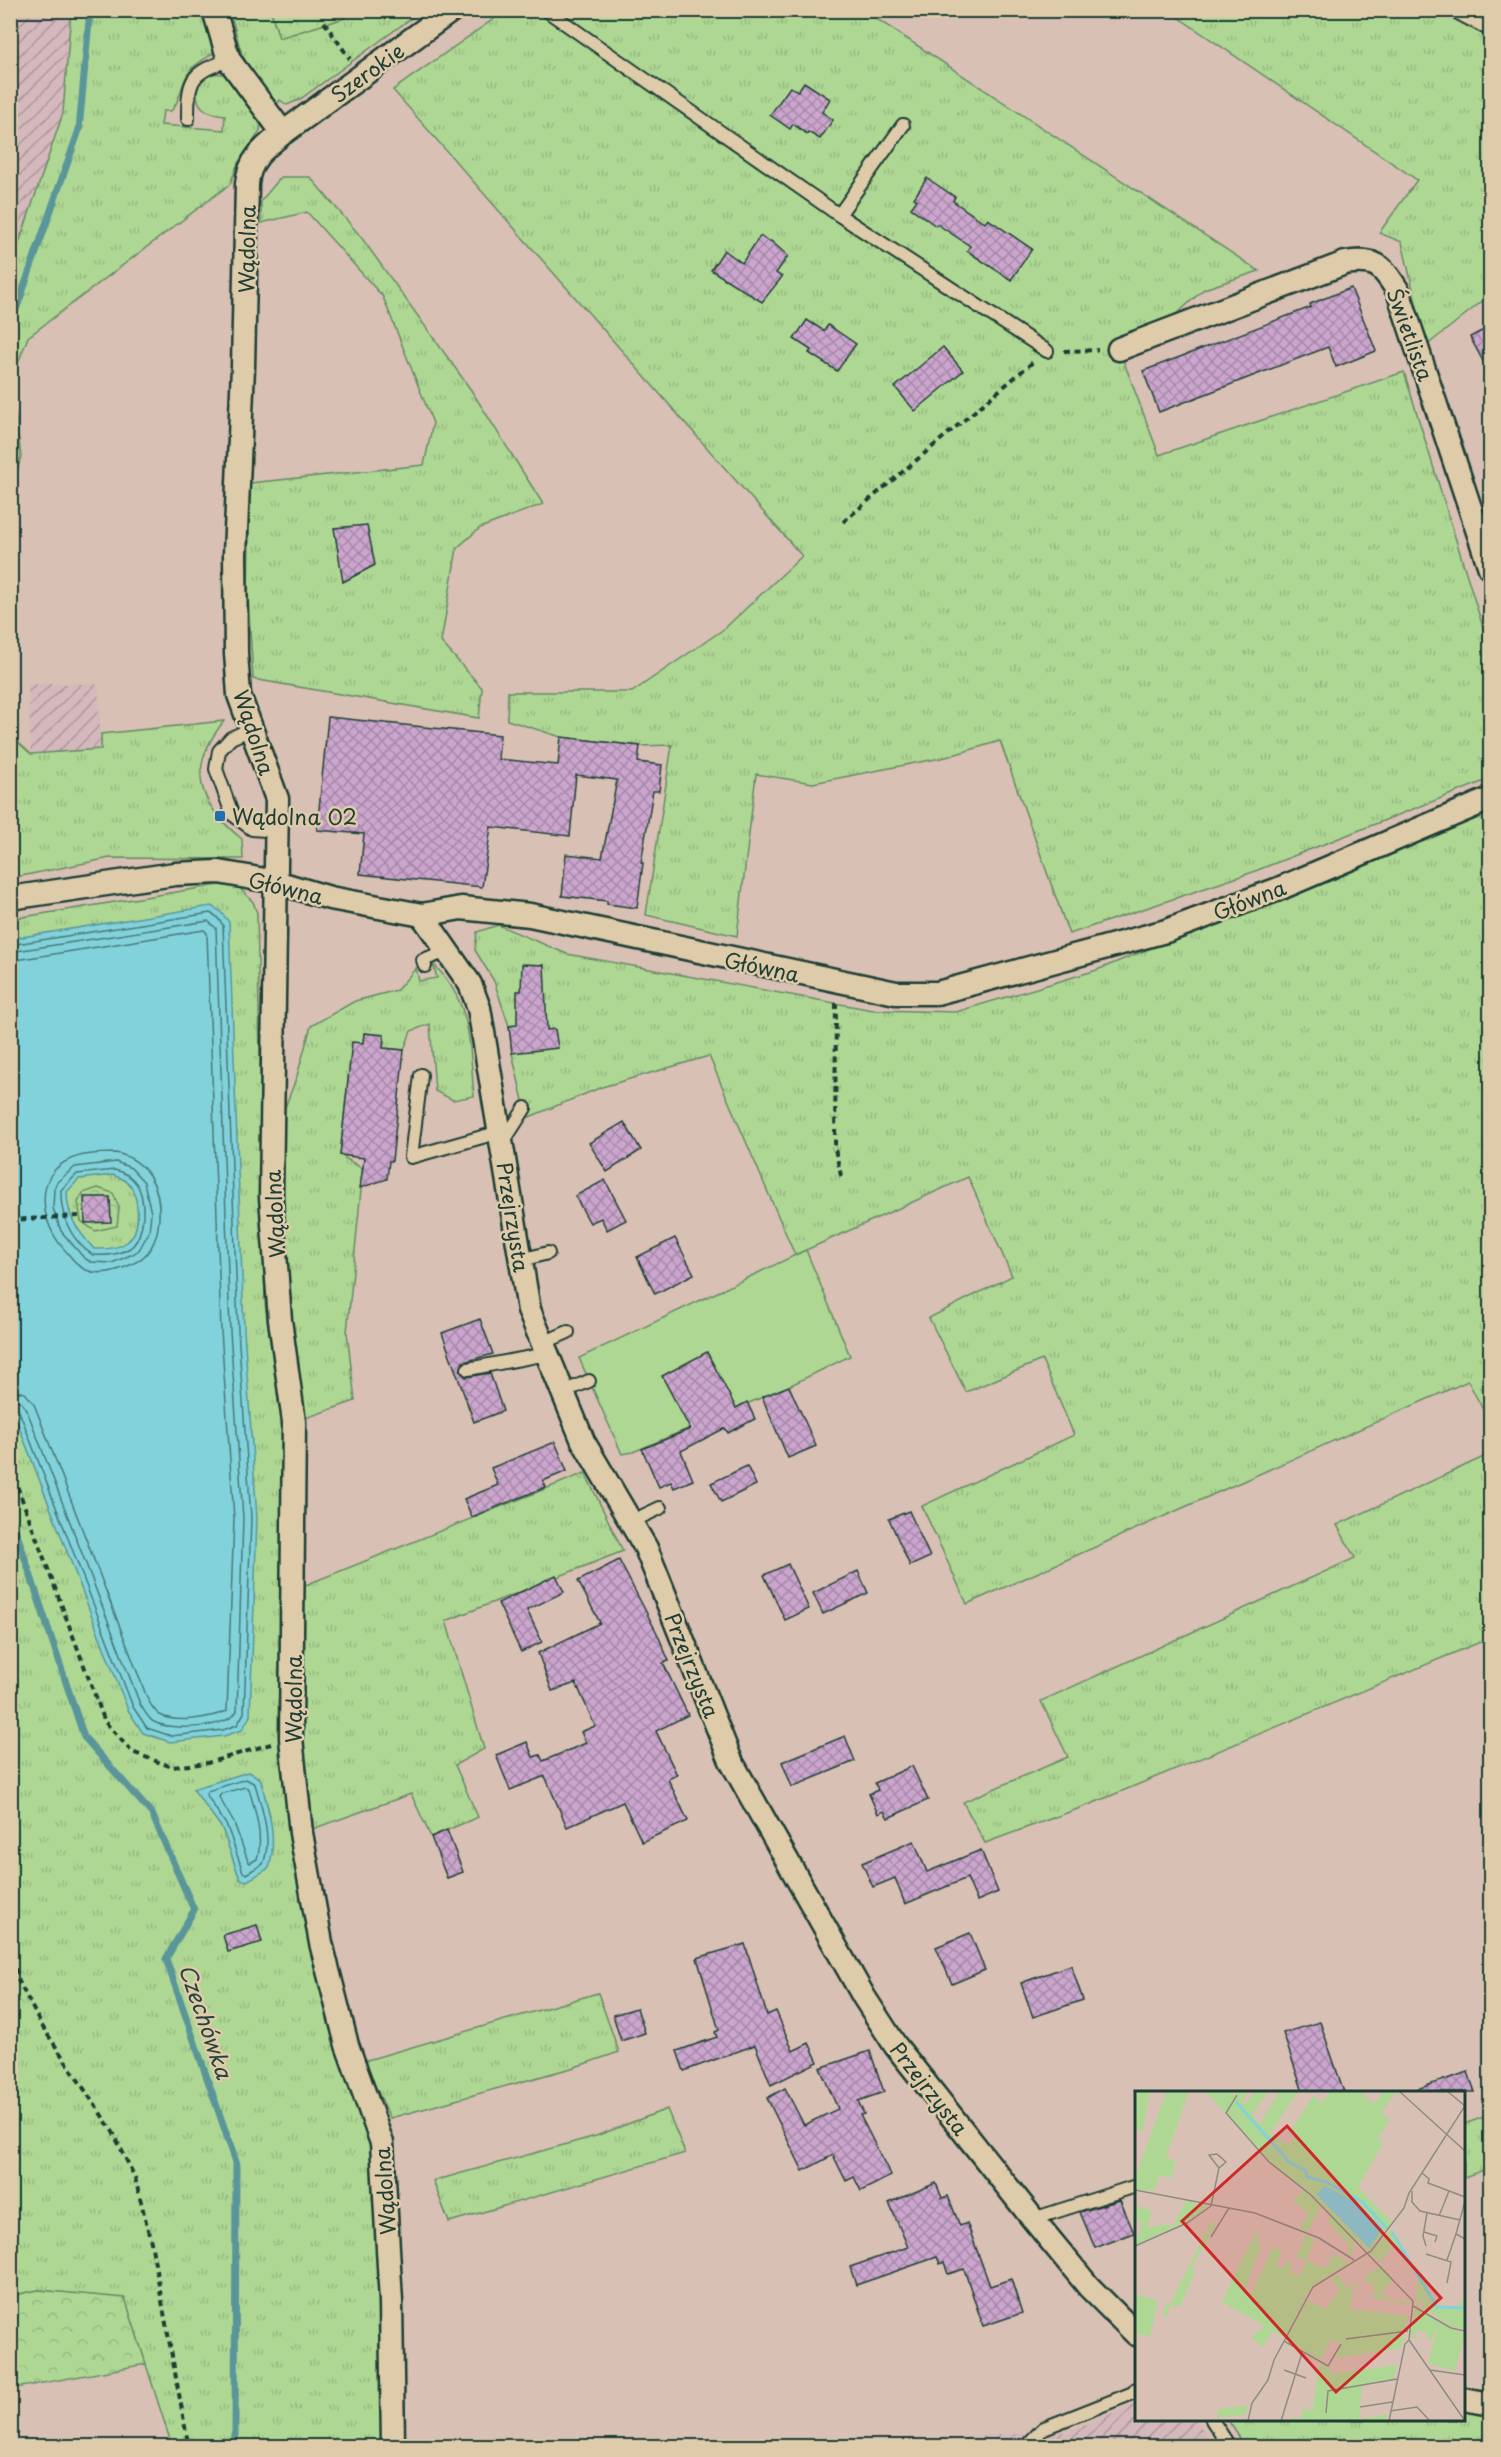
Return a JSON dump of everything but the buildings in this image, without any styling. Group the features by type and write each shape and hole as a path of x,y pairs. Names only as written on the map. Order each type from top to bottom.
{"street":[{"path":"214,10 229,60 283,133"},
{"name":"Szerokie","path":"283,133 452,10"},
{"name":"Wądolna","path":"283,133 256,156 248,172 235,554 236,653 239,695 277,799 271,1197 280,1320 294,1422 291,1738 301,1833 321,1943 347,2045 382,2143 392,2302 393,2446"},
{"name":"Świetlista","path":"1119,349 1345,263 1364,260 1383,267 1398,291 1490,560"},
{"name":"Główna","path":"10,898 175,874 219,872 276,882 330,898 422,915 461,908 530,915 896,993 937,993 1166,931 1276,890 1491,799"},
{"name":"Przejrzysta","path":"422,915 470,984 479,1008 529,1310 583,1441 646,1548 731,1761 864,1997 895,2045 1089,2287 1135,2332"},
{"path":"1465,2399 1491,2404"}],"lane":[{"path":"546,10 839,215 1047,351"},
{"path":"1452,10 1491,30"},
{"path":"188,119 189,90 198,74 203,69 229,60"},
{"path":"839,215 903,125"},
{"path":"251,729 231,738 219,751 216,769 232,814 252,829 278,831"},
{"path":"425,966 423,960 447,951"},
{"path":"421,1075 411,1158 501,1138 525,1108"},
{"path":"521,1260 548,1253"},
{"path":"468,1369 545,1349 568,1332"},
{"path":"563,1392 589,1381"},
{"path":"630,1522 660,1508"},
{"path":"1033,2219 1135,2187"},
{"path":"1026,2446 1044,2428 1135,2391"},
{"path":"1213,2421 1229,2446"}],"path":[{"path":"324,22 354,64"},
{"path":"843,522 1047,351 1119,349"},
{"path":"837,981 835,1149 842,1180"},
{"path":"10,1220 79,1216"},
{"path":"10,1467 105,1722 132,1752 172,1767 207,1763 291,1738"},
{"path":"10,1948 19,1982 42,2026 113,2132 135,2178 151,2242 188,2443"}],"shaded area":[{"path":"11,11 71,11 63,113 11,267"},
{"path":"28,684 98,684 101,749 31,754"},
{"path":"1135,2403 1135,2421 1198,2421 1212,2446 892,2446 1009,2434 1067,2432"}],"green space":[{"path":"71,11 205,11 215,51 189,72 175,106 171,111 163,111 161,125 224,130 225,115 212,113 202,108 197,93 203,79 219,74 230,77 262,123 259,133 238,163 230,184 28,337 11,381 11,267 63,113"},
{"path":"230,11 271,11 279,37 345,18 343,11 421,11 299,100 287,105 280,100 276,106 250,71 241,52"},
{"path":"271,11 343,11 345,18 279,38"},
{"path":"505,11 865,11 1259,271 1204,289 1179,312 1119,349 1159,455 1404,372 1490,650 1490,779 1250,873 1069,934 1000,741 946,757 813,783 756,774 737,936 646,915 672,745 640,746 561,737 507,720 508,692 632,692 724,629 802,556 393,90"},
{"path":"1169,11 1490,11 1490,295 1426,346 1402,242 1379,233 1417,180"},
{"path":"281,177 310,177 361,237 471,390 543,504 480,528 457,548 441,642 482,688 479,718 253,679 248,595 250,483 424,465 433,423 383,297 307,212 261,223 261,201"},
{"path":"11,381 21,456 11,497"},
{"path":"224,721 204,755 201,770 202,784 215,812 242,839 243,859 110,858 11,878 11,736 31,754 101,749 101,734"},
{"path":"1490,810 1490,1423 1468,1381 967,1604 922,1506 1074,1435 1042,1360 966,1392 929,1318 1012,1276 968,1177 795,1255 709,1056 602,1087 527,1118 512,1053 509,1026 494,981 475,950 477,932 498,925 567,954 873,1010 956,1012 1097,970"},
{"path":"225,884 237,885 253,902 257,913 265,1303 284,1440 279,1756 303,1904 336,2050 376,2155 388,2446 172,2446 125,2299 38,2290 11,2296 11,919","holes":["248,1772 260,1778 270,1816 240,1879 222,1828 194,1790"]},
{"path":"433,964 456,994 467,1025 474,1096 453,1100 435,1091 430,1024 411,1031 404,1050 383,1048 384,1035 364,1033 363,1043 352,1043 340,1155 363,1169 347,1332 355,1401 294,1422 272,1142 297,1076 311,1026 355,1001 397,990 416,968 419,981 437,978"},
{"path":"98,1188 113,1193 119,1208 117,1226 95,1231 81,1221 78,1202 83,1193"},
{"path":"806,1250 850,1356 789,1386 633,1452 622,1454 579,1358"},
{"path":"1490,1454 1490,1638 1091,1804 985,1843 963,1802 1068,1757 1041,1701 1355,1558 1337,1525"},
{"path":"585,1473 623,1551 446,1621 484,1749 455,1765 478,1817 431,1837 411,1794 301,1833 293,1590"},
{"path":"598,1993 619,2052 575,2067 390,2118 364,2061"},
{"path":"667,2109 685,2153 449,2222 433,2181 596,2136"},
{"path":"1490,2115 1490,2168 1465,2177 1465,2124"},
{"path":"38,2290 125,2298 146,2364 16,2388 11,2362 11,2296"},
{"path":"1465,2411 1490,2415 1490,2446 1245,2446 1229,2421 1465,2421"}],"water":[{"path":"211,906 220,911 229,922 244,1330 257,1518 250,1716 242,1730 224,1736 170,1742 143,1733 128,1710 11,1406 10,939","holes":["113,1175 129,1183 132,1188 137,1209 137,1224 132,1237 127,1242 107,1249 94,1249 74,1223 67,1192 79,1179"]},
{"path":"248,1772 260,1778 271,1823 273,1846 269,1868 247,1881 240,1879 222,1828 193,1789"}],"waterway":[{"name":"Czechówka","path":"10,327 79,130 90,10"},
{"name":"Czechówka","path":"10,1513 84,1737 152,1814 194,1910 166,1959 236,2162 235,2446"}],"place":[{"name":"Wądolna 02","path":"220,816"}]}
